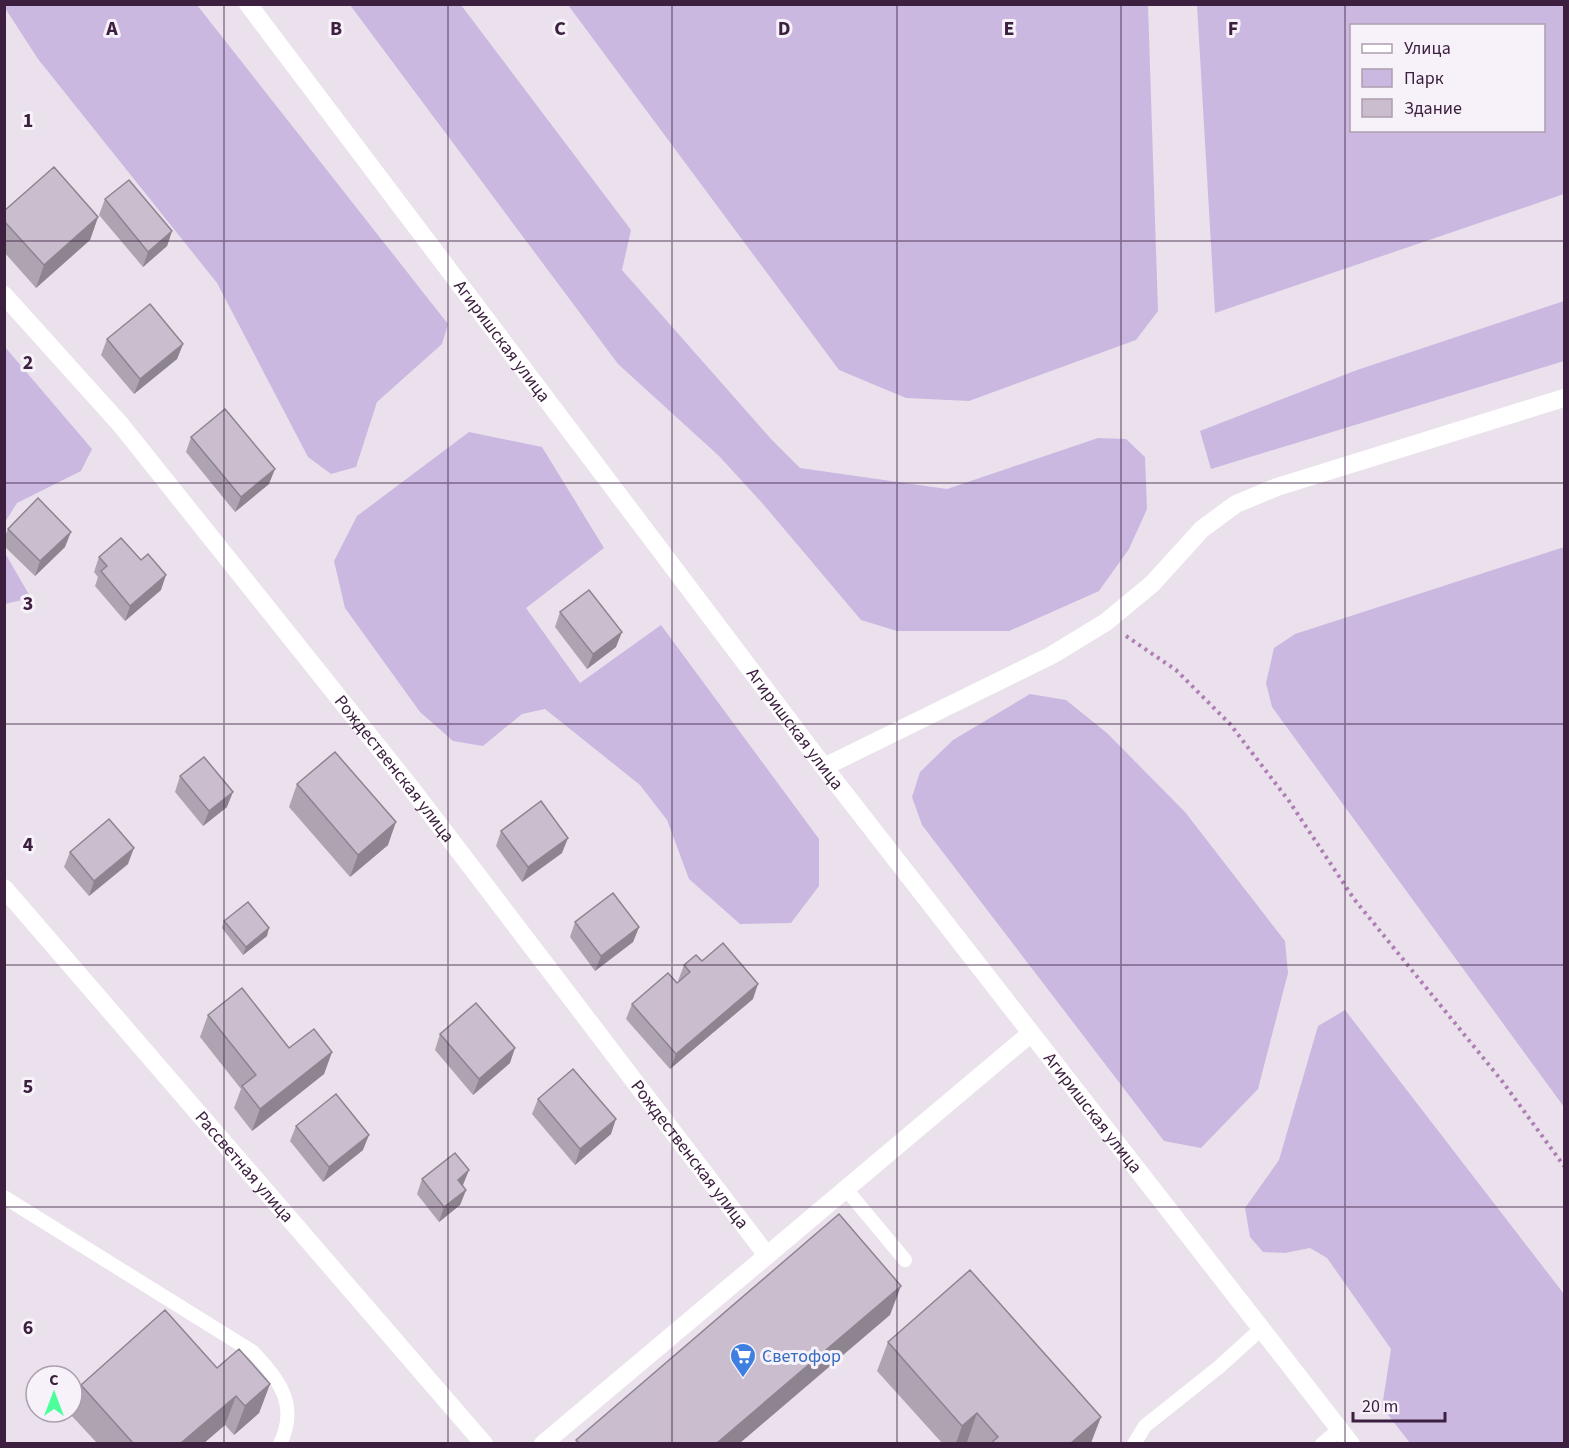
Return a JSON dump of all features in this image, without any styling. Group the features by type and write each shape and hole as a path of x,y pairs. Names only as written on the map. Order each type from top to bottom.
{"street":[{"name":"Агиришская улица","path":"248,4 824,767 1345,1436"},
{"name":"Рождественская улица","path":"4,295 121,425 403,779 765,1254"},
{"path":"824,767 1052,655 1106,622 1152,584 1202,529 1236,504 1277,487 1564,398"},
{"name":"Рассветная улица","path":"4,888 484,1443"},
{"path":"543,1443 765,1254 1030,1034"}],"lane":[{"path":"845,1188 905,1260"},
{"path":"4,1197 253,1352 271,1370 282,1386 288,1410 287,1430 280,1443"},
{"path":"1134,1443 1145,1426 1220,1367 1262,1329"},
{"path":"1322,1443 1345,1436"}],"path":[{"path":"1106,622 1176,670 1230,724 1289,801 1354,899 1502,1081 1564,1166"}],"green space":[{"path":"4,5 197,5 448,324 442,344 377,402 356,467 331,474 308,457 217,283 38,59"},
{"path":"350,5 461,5 631,230 622,270 772,440 800,468 947,489 1098,438 1126,439 1145,457 1147,509 1129,549 1099,591 1009,631 897,631 861,620 763,504 719,456 618,364"},
{"path":"568,5 1148,5 1158,311 1136,340 969,401 906,398 839,370"},
{"path":"1197,5 1564,5 1564,194 1215,313"},
{"path":"1564,301 1564,361 1211,469 1200,431 1357,370"},
{"path":"5,347 92,449 81,471 17,503 5,522"},
{"path":"469,432 542,447 604,548 526,608 580,683 661,625 819,839 819,886 791,923 740,924 689,879 667,820 640,785 545,709 522,714 483,746 453,741 420,712 345,608 334,561 357,516"},
{"path":"1564,547 1564,1107 1272,707 1266,683 1274,648 1295,634"},
{"path":"5,553 31,598 5,604"},
{"path":"1030,694 1066,700 1107,733 1185,812 1285,941 1288,973 1258,1089 1201,1148 1164,1141 922,825 912,797 920,772 953,740"},
{"path":"1345,1010 1564,1294 1564,1443 1410,1443 1382,1407 1391,1349 1327,1258 1310,1248 1285,1253 1263,1252 1250,1237 1245,1208 1279,1160 1318,1026"}],"building":[{"path":"54,167 98,217 44,265 4,221 4,211"},
{"path":"129,180 172,231 148,252 105,199"},
{"path":"150,304 183,344 140,379 107,339"},
{"path":"225,409 275,469 241,497 191,437"},
{"path":"38,498 71,532 40,561 8,529"},
{"path":"121,538 141,560 148,554 166,575 130,606 101,571 107,566 99,557"},
{"path":"589,590 622,632 593,654 560,612"},
{"path":"335,752 396,822 358,855 297,784"},
{"path":"204,757 233,792 209,811 180,776"},
{"path":"541,801 568,838 528,867 501,831"},
{"path":"109,819 134,848 94,881 70,852"},
{"path":"613,893 639,927 601,956 575,922"},
{"path":"248,902 269,928 246,947 224,921"},
{"path":"723,943 758,984 676,1054 632,1004 668,973 677,983 690,972 684,965 696,955 702,961"},
{"path":"242,988 289,1048 314,1029 332,1052 260,1109 242,1086 256,1075 208,1015"},
{"path":"476,1003 515,1048 479,1079 440,1034"},
{"path":"573,1069 616,1119 580,1149 538,1099"},
{"path":"336,1094 369,1135 329,1167 296,1126"},
{"path":"455,1153 469,1170 458,1180 466,1190 444,1207 422,1179"},
{"name":"Светофор","path":"839,1214 901,1286 717,1443 579,1443 576,1440"},
{"path":"970,1270 1101,1417 1071,1443 991,1443 998,1437 977,1413 962,1426 888,1342"},
{"path":"165,1310 217,1368 239,1349 270,1384 245,1406 236,1396 181,1443 133,1443 84,1388 84,1382"}],"place":[{"name":"Светофор","path":"743,1379"}]}
